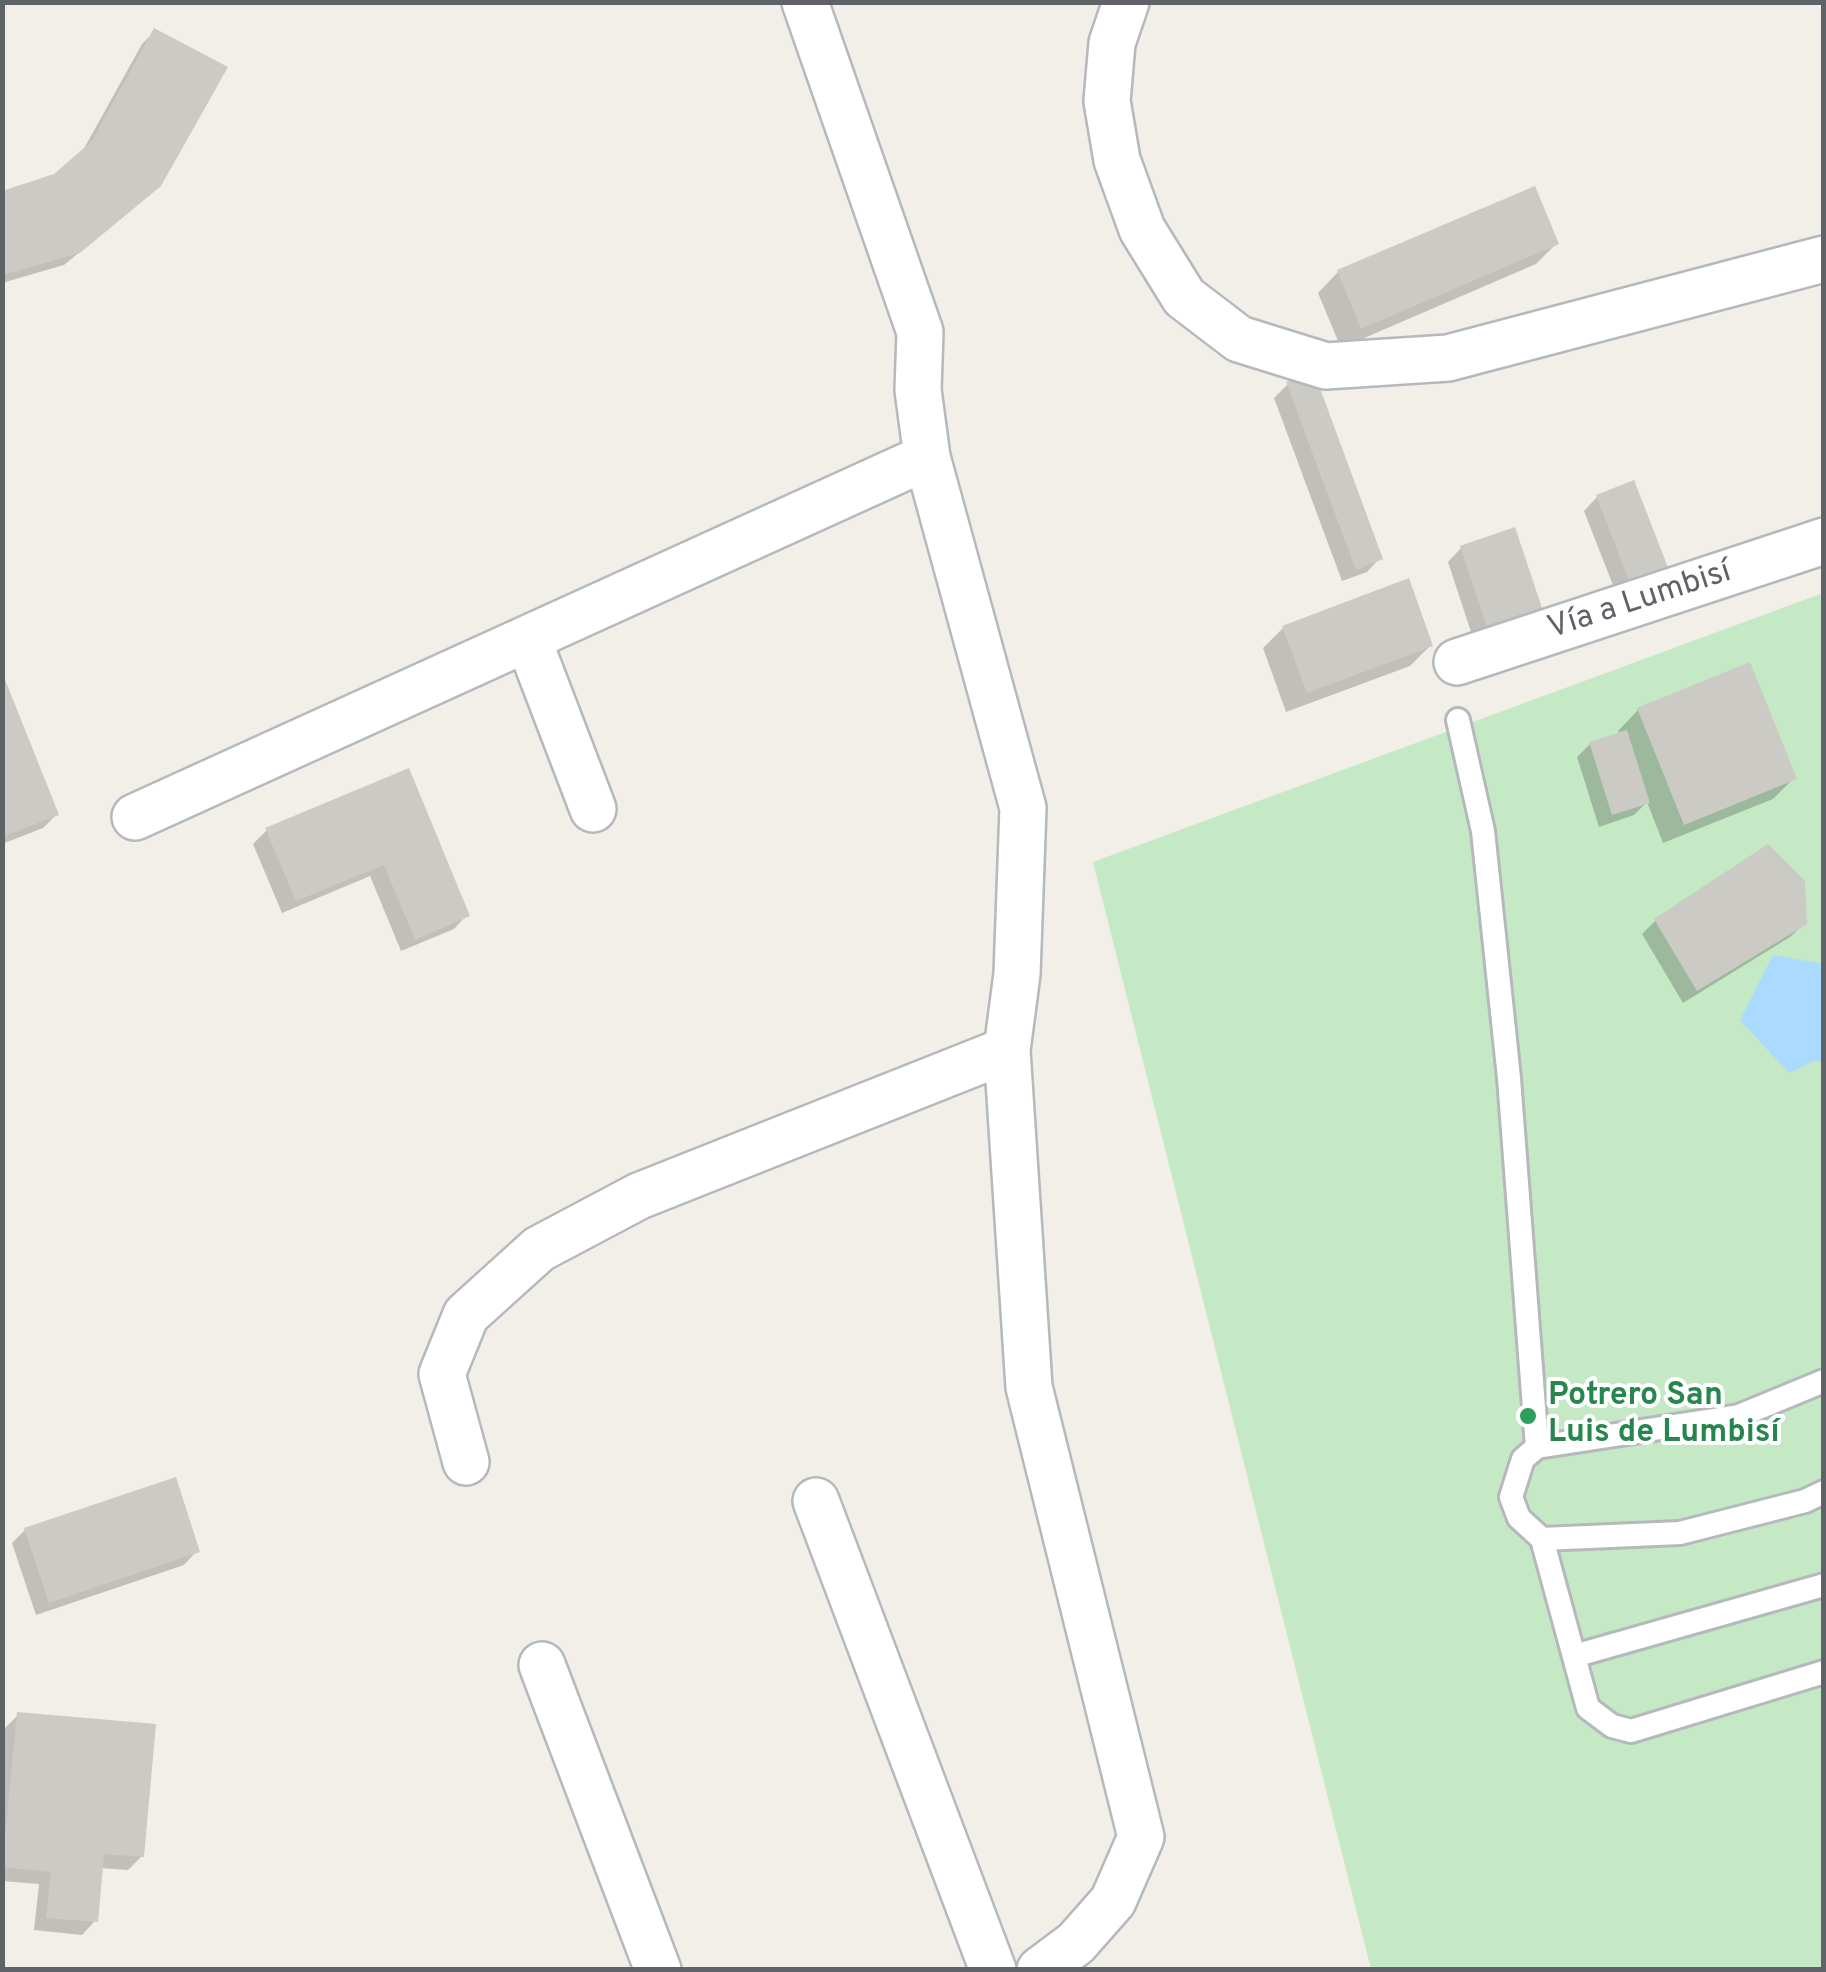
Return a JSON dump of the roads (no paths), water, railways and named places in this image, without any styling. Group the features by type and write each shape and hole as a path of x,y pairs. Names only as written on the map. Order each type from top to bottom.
{"street":[{"path":"805,2 920,332 918,390 927,457 1023,808 1017,974 1007,1050 1029,1388 1141,1837 1113,1901 1076,1943 1040,1970"},
{"path":"1126,2 1112,42 1107,101 1117,160 1142,230 1184,297 1239,339 1326,366 1448,358 1824,259"},
{"path":"136,817 927,457"},
{"name":"Vía a Lumbisí","path":"1457,662 1824,541"},
{"path":"528,639 593,809"},
{"path":"466,1462 442,1374 466,1315 538,1250 639,1196 1007,1050"},
{"path":"816,1501 993,1970"},
{"path":"542,1664 658,1970"}],"lane":[{"path":"1458,720 1484,832 1510,1078 1537,1447"},
{"path":"1824,1380 1739,1416 1537,1447 1523,1459 1510,1497 1519,1518 1542,1539 1588,1708 1612,1726 1631,1731 1824,1672"},
{"path":"1542,1539 1680,1533 1805,1501 1824,1492"},
{"path":"1574,1656 1824,1585"}],"water":[{"path":"1773,955 1823,964 1823,1063 1816,1060 1789,1073 1740,1020"}],"place":[{"name":"Potrero San Luis de Lumbisí","path":"1528,1416"}]}
